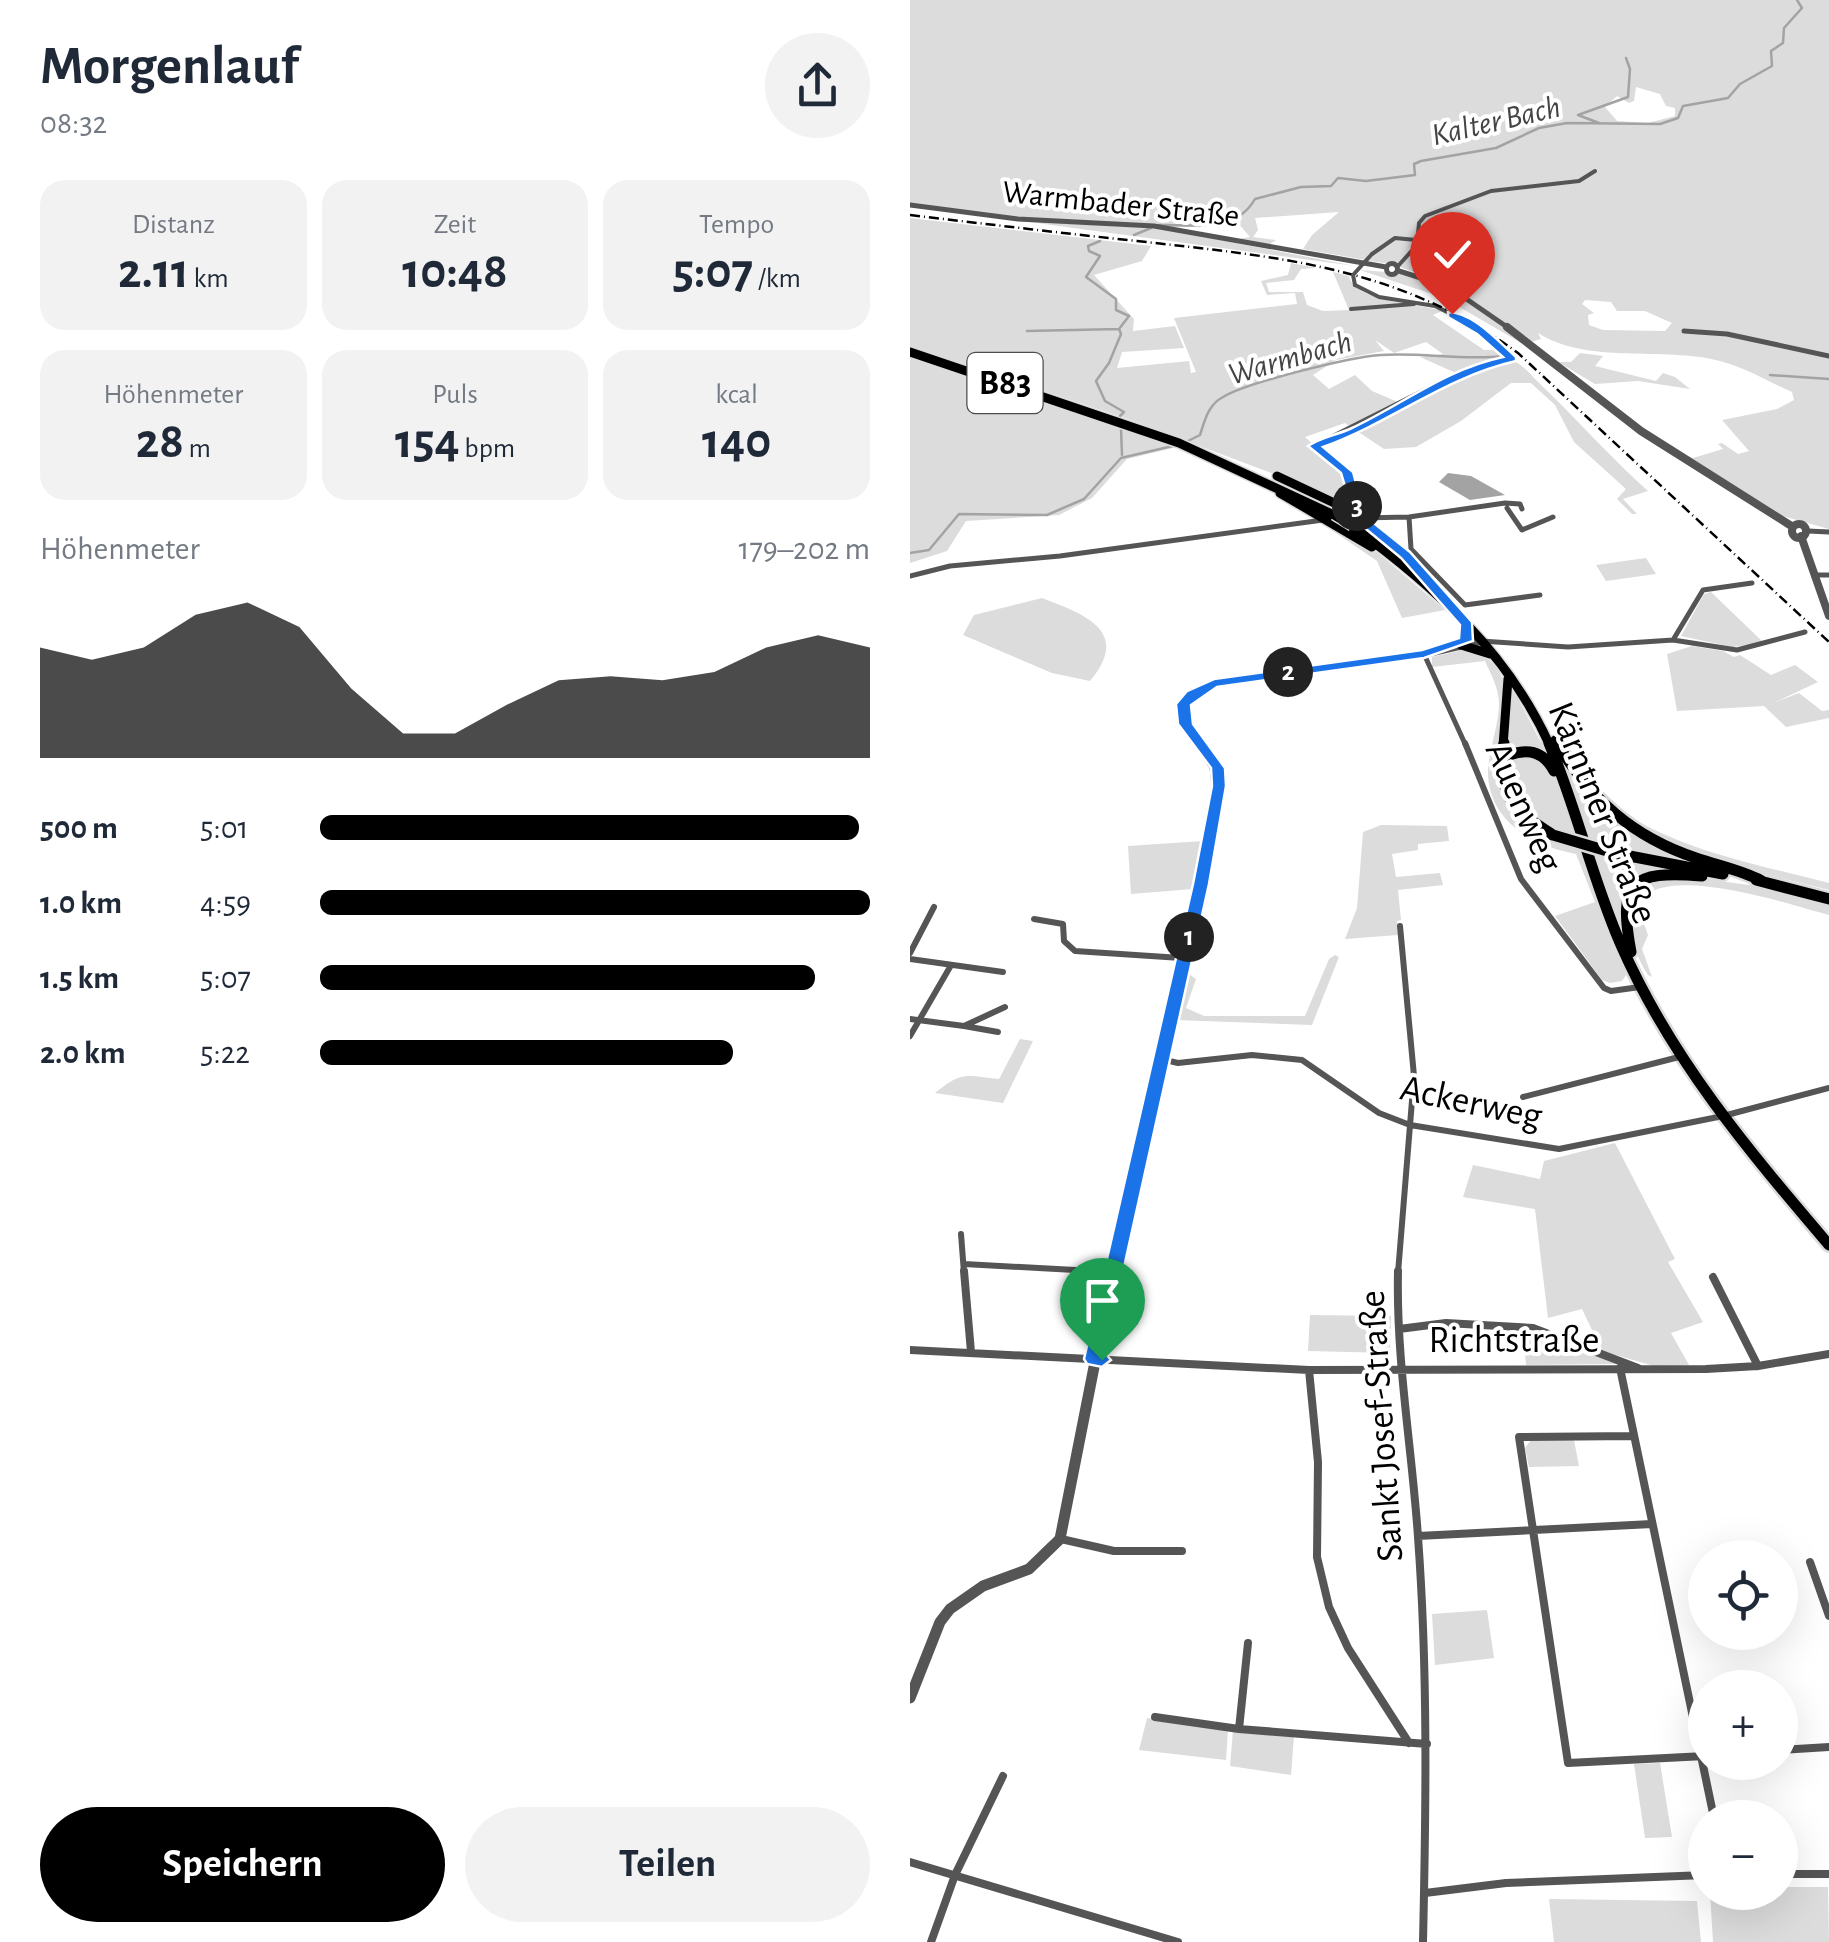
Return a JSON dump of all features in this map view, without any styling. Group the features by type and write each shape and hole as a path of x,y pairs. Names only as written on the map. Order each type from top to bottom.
{"main road":[{"name":"B83","path":"910,352 1124,420 1230,461"},
{"path":"1230,461 1298,485 1405,555 1427,584"},
{"path":"1230,461 1410,569"},
{"name":"Kärntner Straße","path":"1330,520 1356,522 1427,584 1508,674 1539,722 1567,789 1598,887 1641,987 1679,1057 1829,1245"},
{"path":"1467,624 1469,637 1461,645 1492,654"},
{"path":"1508,674 1509,706 1500,773 1510,802 1529,822 1553,836 1614,853 1762,881"},
{"path":"1539,722 1549,730 1589,794 1625,825 1678,852 1829,899"},
{"path":"1500,773 1510,755 1531,750 1550,762 1559,784 1567,789"},
{"path":"1628,958 1632,951 1624,904 1638,884 1669,874 1731,875"}],"street":[{"path":"1398,268 1417,245 1418,223 1426,216 1482,193 1579,181 1596,171"},
{"name":"Warmbader Straße","path":"910,206 1018,219 1154,226 1386,267 1388,272 1398,268 1435,282 1474,301 1640,431 1793,527 1791,533 1804,534 1829,616"},
{"path":"1416,240 1395,238 1372,254 1352,280 1380,297 1434,306 1481,332 1512,359 1480,365 1440,382 1355,431 1314,446 1347,472 1356,522 1496,504 1523,506 1516,510 1496,504"},
{"path":"1351,310 1418,302"},
{"path":"1684,331 1727,334 1829,356"},
{"path":"1507,508 1522,530 1553,516"},
{"path":"1409,517 1408,539 1412,548 1465,605 1540,596"},
{"path":"910,576 950,566 1060,556 1330,520"},
{"path":"1804,534 1829,532"},
{"path":"1817,575 1829,576"},
{"path":"1673,640 1703,590 1752,583"},
{"path":"910,1698 940,1622 950,1609 982,1586 1028,1569 1060,1539 1074,1483 1094,1359 1184,958 1220,777 1216,764 1186,724 1182,710 1187,698 1214,683 1424,654 1481,640 1568,647 1673,640 1737,650 1804,632"},
{"path":"1492,654 1509,640"},
{"name":"Auenweg","path":"1424,654 1528,891 1604,988 1611,991 1641,987"},
{"path":"934,908 910,956 950,966 1004,972"},
{"path":"1034,919 1063,924 1064,941 1075,951 1184,958"},
{"name":"Sankt Josef-Straße","path":"1400,926 1414,1076 1398,1274 1400,1369 1418,1536 1428,1744 1423,1942"},
{"path":"910,1036 950,966"},
{"path":"964,1026 1005,1007"},
{"path":"910,1019 998,1032"},
{"name":"Ackerweg","path":"1161,1059 1178,1063 1266,1056 1302,1060 1379,1113 1410,1124 1559,1150 1723,1116 1829,1088"},
{"path":"1523,1097 1679,1057"},
{"path":"1818,1091 1829,1102"},
{"path":"962,1234 971,1353"},
{"path":"964,1264 1113,1272"},
{"path":"1713,1278 1758,1366"},
{"name":"Richtstraße","path":"1400,1329 1446,1323 1533,1328 1639,1368"},
{"name":"Richtstraße","path":"910,1350 1309,1370 1758,1366 1829,1354"},
{"path":"1620,1368 1688,1688"},
{"path":"1309,1370 1318,1462 1317,1558 1329,1607 1348,1648 1409,1743"},
{"path":"1634,1436 1520,1436 1568,1762 1688,1757"},
{"path":"1418,1536 1652,1524"},
{"path":"1060,1539 1114,1551 1182,1552"},
{"path":"1810,1562 1829,1616"},
{"path":"1239,1729 1248,1643"},
{"path":"1155,1718 1428,1744"},
{"path":"1798,1749 1829,1747"},
{"path":"930,1942 955,1875 1003,1776"},
{"path":"910,1862 1178,1942"},
{"path":"1798,1874 1829,1874"},
{"path":"1426,1893 1506,1883 1688,1875"}],"shaded area":[{"path":"910,0 1829,0 1829,529 1779,515 1683,455 1693,458 1723,449 1718,444 1722,443 1738,454 1749,451 1722,420 1777,409 1794,400 1792,392 1720,361 1580,349 1538,333 1541,339 1531,342 1451,285 1394,265 1303,249 1312,235 1339,212 1255,218 1258,230 1253,237 1276,240 1270,244 1239,239 1250,237 1237,222 1158,228 1117,226 910,204","holes":["1636,87 1660,94 1666,106 1675,108 1675,116 1648,123 1617,121 1605,107 1617,96 1629,103 1634,101","1585,300 1611,302 1617,311 1645,311 1672,323 1665,331 1603,330 1589,325 1588,315 1594,313 1582,304"]},
{"path":"910,218 1151,246 1142,261 1094,275 1134,319 1133,331 1175,326 1184,348 1122,352 1117,368 1189,361 1191,373 1196,372 1174,318 1297,304 1295,293 1267,295 1261,281 1288,275 1291,263 1316,268 1301,269 1294,280 1266,283 1269,292 1303,292 1307,305 1323,311 1349,310 1333,272 1349,276 1354,285 1375,297 1442,311 1433,315 1484,350 1503,350 1507,355 1502,360 1456,373 1420,357 1443,354 1426,342 1394,353 1375,340 1384,351 1336,360 1313,375 1329,389 1355,375 1372,391 1398,402 1355,430 1345,423 1305,437 1343,472 1354,505 1347,507 1335,497 1125,418 910,347"},
{"path":"1008,219 1157,228 1355,266"},
{"path":"1360,270 1398,273 1455,292 1525,342 1444,298"},
{"path":"1580,353 1603,356 1595,366 1656,381 1663,373 1690,389 1638,381 1595,384 1558,362 1571,362"},
{"path":"910,356 1116,422 1177,447 1127,459 1092,498 1059,515 966,521 947,551 910,563"},
{"path":"1514,361 1648,491 1623,499 1637,514 1617,499 1626,489 1574,442 1555,405 1531,383 1511,383 1461,421 1416,447 1384,449 1357,431 1456,377"},
{"path":"1448,473 1471,476 1505,495 1470,500 1439,482"},
{"path":"1323,524 1377,552 1445,610 1402,618 1377,561"},
{"path":"1646,558 1656,574 1606,581 1596,565"},
{"path":"1711,592 1764,643 1732,647 1681,636 1704,594"},
{"path":"1042,598 1087,618 1104,637 1102,664 1090,681 1052,673 963,635 974,615"},
{"path":"1692,646 1723,651 1734,657 1740,655 1771,675 1795,665 1818,682 1776,702 1799,693 1822,711 1829,710 1829,718 1786,727 1764,706 1677,711 1667,654"},
{"path":"1468,649 1492,662 1503,680 1505,701 1498,773 1503,796 1518,817 1532,827 1580,848 1626,975 1622,981 1602,980 1555,916 1595,902 1576,854 1528,837 1503,816 1495,802 1488,768 1499,700 1485,661 1432,667 1432,657"},
{"path":"1513,689 1547,754 1505,755"},
{"path":"1522,753 1549,765 1579,841 1538,821 1518,802 1511,790 1508,760"},
{"path":"1565,769 1592,802 1625,829 1708,866 1592,845"},
{"path":"1617,809 1693,846 1829,883 1829,890 1718,861 1667,840"},
{"path":"1381,825 1447,826 1449,841 1418,844 1418,850 1392,854 1396,877 1440,873 1443,885 1398,890 1398,935 1345,939 1357,908 1363,832"},
{"path":"1203,841 1193,889 1131,894 1128,846"},
{"path":"1594,852 1709,874 1676,873 1625,892 1621,901 1622,933"},
{"path":"1706,879 1763,887 1829,904 1829,915 1727,889 1671,886 1650,892 1637,905 1648,935 1642,949 1652,977 1648,975 1631,934 1634,891 1653,880"},
{"path":"1339,957 1312,1025 1175,1020 1186,972 1196,979 1186,1008 1204,1016 1305,1016 1329,959"},
{"path":"1020,1039 1033,1041 1003,1103 935,1093 965,1076 999,1079"},
{"path":"1615,1143 1675,1259 1668,1262 1703,1322 1671,1333 1689,1365 1654,1366 1602,1351 1582,1309 1548,1318 1535,1209 1463,1197 1473,1165 1540,1179 1544,1161"},
{"path":"1310,1315 1391,1316 1390,1353 1308,1351"},
{"path":"1523,1329 1536,1331 1618,1364 1526,1365"},
{"path":"1531,1440 1574,1440 1579,1466 1529,1467 1525,1448"},
{"path":"1487,1610 1494,1658 1435,1665 1432,1614"},
{"path":"1147,1718 1228,1730 1226,1760 1139,1750"},
{"path":"1233,1730 1294,1736 1291,1775 1230,1766"},
{"path":"1660,1763 1672,1837 1645,1838 1634,1764"},
{"path":"1798,1887 1828,1887 1829,1942 1713,1942 1711,1910 1798,1910"},
{"path":"1549,1899 1688,1901 1688,1910 1698,1910 1701,1942 1554,1942"}],"waterway":[{"name":"Kalter Bach","path":"1159,225 1225,222 1247,210 1255,199 1301,187 1331,186 1338,178 1366,181 1415,175 1414,164 1421,161 1496,148 1539,128 1567,123 1660,124 1678,118 1683,106 1728,98 1740,84 1772,66 1771,51 1783,43 1784,28 1802,8 1797,0"},
{"path":"1599,123 1578,115 1628,97 1630,69 1626,58"},
{"name":"Kalter Bach","path":"1134,235 1151,228"},
{"name":"Kalter Bach","path":"1100,241 1088,246 1089,251 1100,256 1086,277 1116,299 1116,310 1129,316 1119,329"},
{"path":"1027,331 1119,329"},
{"name":"Kalter Bach","path":"1118,418 1124,412 1105,401 1096,381 1109,363 1121,334 1119,329"},
{"name":"Warmbach","path":"1184,443 1200,435 1218,400 1254,384 1300,371 1381,355 1505,356"},
{"path":"1770,375 1829,379"},
{"name":"Kalter Bach","path":"1121,429 1122,455"},
{"name":"Warmbach","path":"910,553 929,550 959,514 1047,515 1084,499 1121,458 1177,445"}],"railway":[{"path":"910,215 1240,253 1336,270 1428,301 1518,353 1829,642"}],"route":[{"path":"1102,1360 1094,1359 1201,884 1219,786 1216,764 1182,717 1184,704 1192,694 1214,683 1424,654 1461,645 1469,637 1467,624 1427,584 1405,555 1359,518 1347,472 1314,446 1355,431 1440,382 1480,365 1512,359 1452,314"}]}
